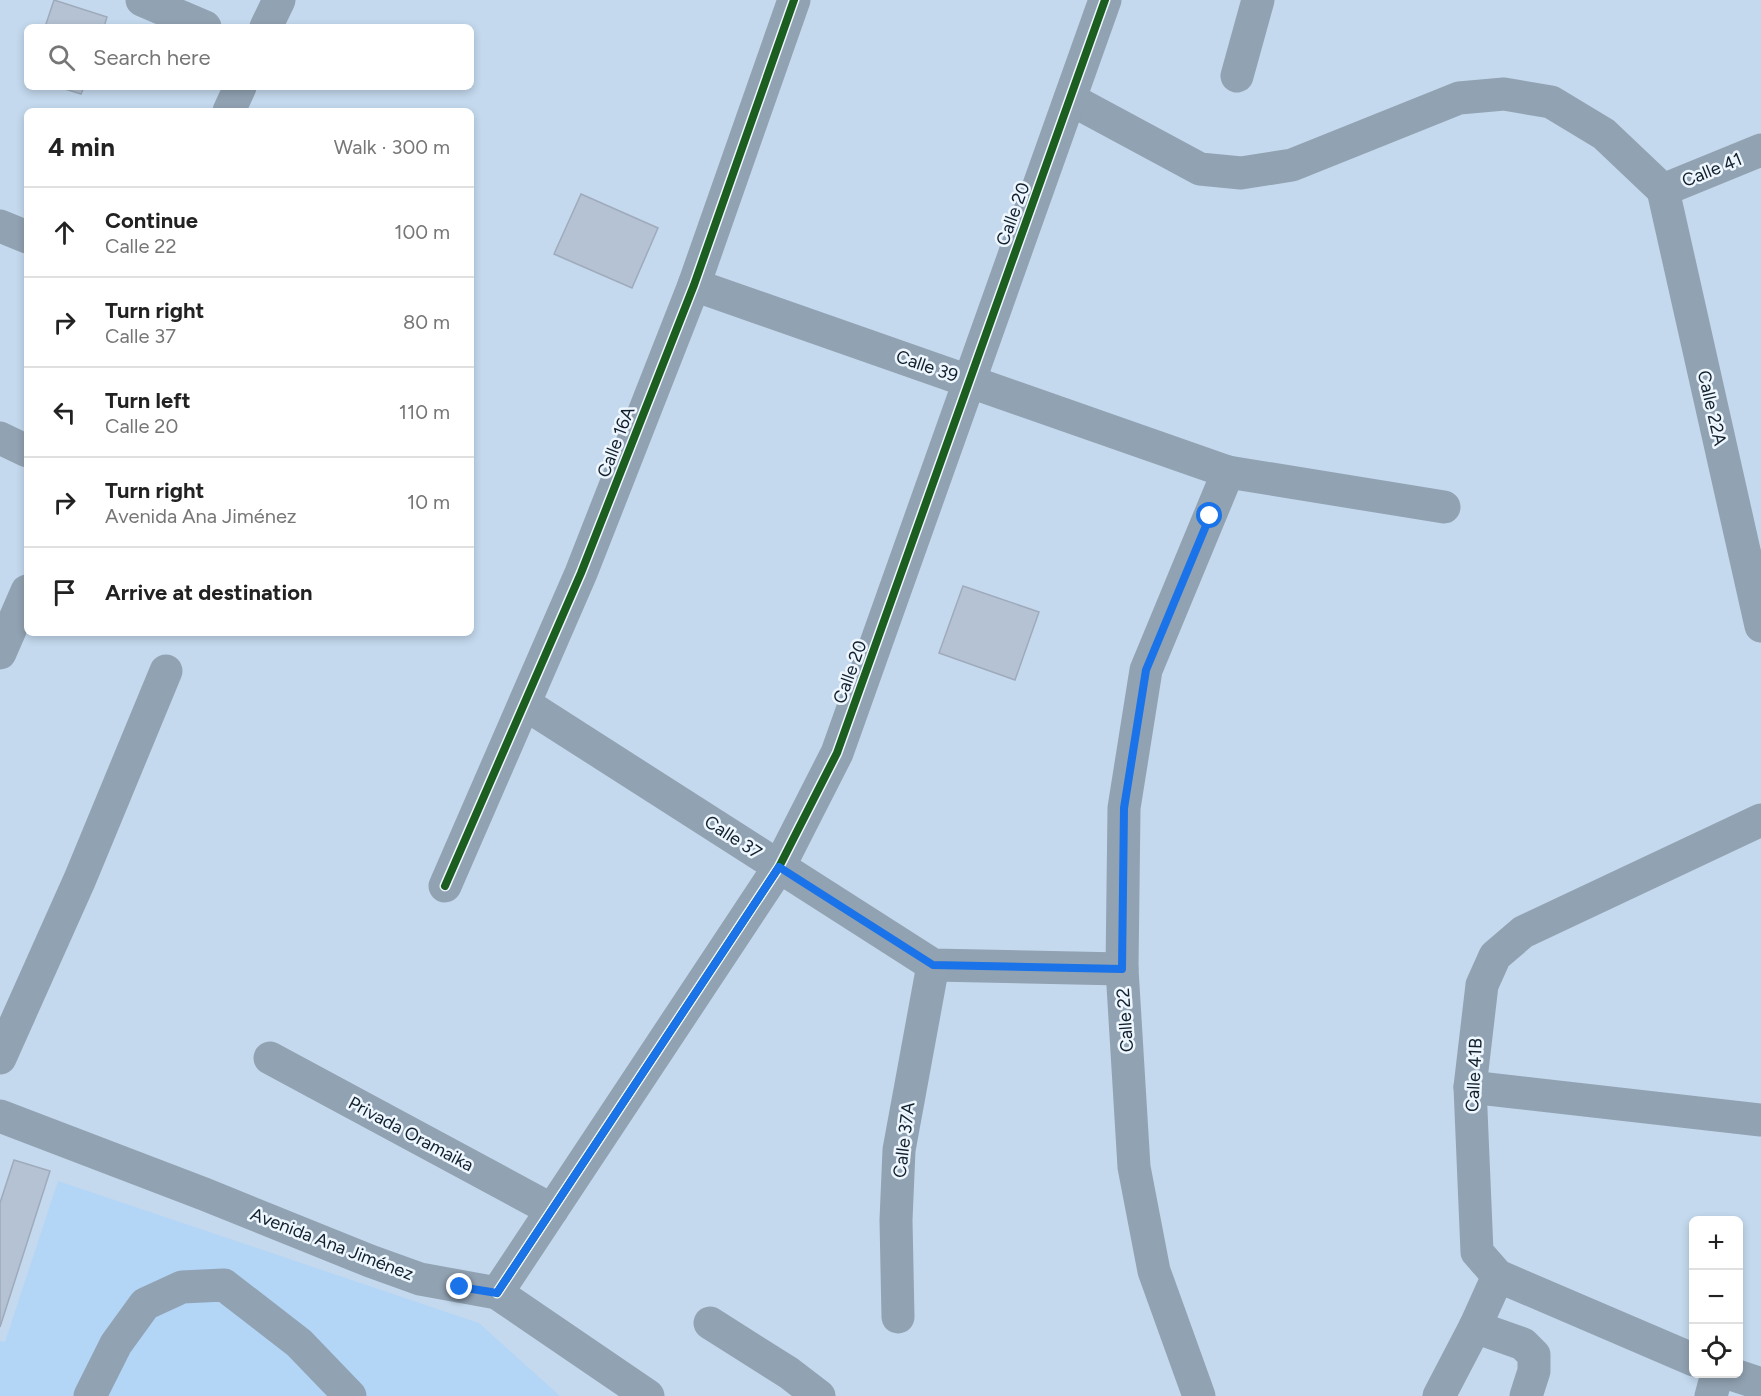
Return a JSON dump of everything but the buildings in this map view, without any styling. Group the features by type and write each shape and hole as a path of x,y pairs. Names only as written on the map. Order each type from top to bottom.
{"street":[{"path":"142,0 198,24"},
{"path":"267,24 279,0"},
{"name":"Calle 16A","path":"445,886 581,573 694,285 794,0"},
{"name":"Calle 20","path":"497,1293 779,867 837,753 1105,0"},
{"path":"1237,76 1258,0"},
{"path":"230,108 239,90"},
{"path":"1070,99 1200,169 1241,173 1292,165 1459,98 1504,94 1551,102 1604,134 1663,190"},
{"name":"Calle 41","path":"1663,190 1761,150"},
{"name":"Calle 22A","path":"1663,190 1761,626"},
{"path":"0,226 24,236"},
{"name":"Calle 39","path":"694,285 1228,472 1444,507"},
{"path":"0,438 24,450"},
{"name":"Calle 22","path":"1198,1396 1154,1271 1134,1167 1122,969 1124,808 1146,670 1228,472"},
{"path":"0,653 24,598"},
{"path":"0,1059 80,879 166,671"},
{"name":"Calle 37","path":"525,704 933,965"},
{"name":"Calle 41B","path":"1689,1358 1498,1276 1477,1252 1470,1087 1482,985 1495,956 1523,932 1761,820"},
{"path":"933,965 1122,969"},
{"name":"Calle 37A","path":"898,1317 896,1220 899,1150 933,965"},
{"name":"Privada Oramaika","path":"270,1058 552,1210"},
{"path":"1470,1087 1761,1120"},
{"name":"Avenida Ana Jiménez","path":"0,1116 204,1194 380,1265 420,1279 497,1293 648,1396"},
{"path":"1439,1396 1475,1327 1498,1276"},
{"path":"90,1396 116,1344 145,1304 182,1287 224,1285 299,1342 350,1396"},
{"path":"710,1323 789,1373 819,1396"},
{"path":"1475,1327 1523,1344 1534,1355 1534,1371 1526,1396"},
{"path":"1711,1396 1716,1378"},
{"path":"1743,1378 1761,1384"}],"shaded area":[{"path":"58,1181 479,1323 560,1396 0,1396 0,1341 5,1342"}],"cycle path":[{"path":"445,886 581,573 694,285 794,0"},
{"path":"497,1293 779,867 837,753 1105,0"}],"route":[{"path":"460,1287 497,1293 779,867 933,965 1122,969 1124,808 1146,670 1210,516"}]}
